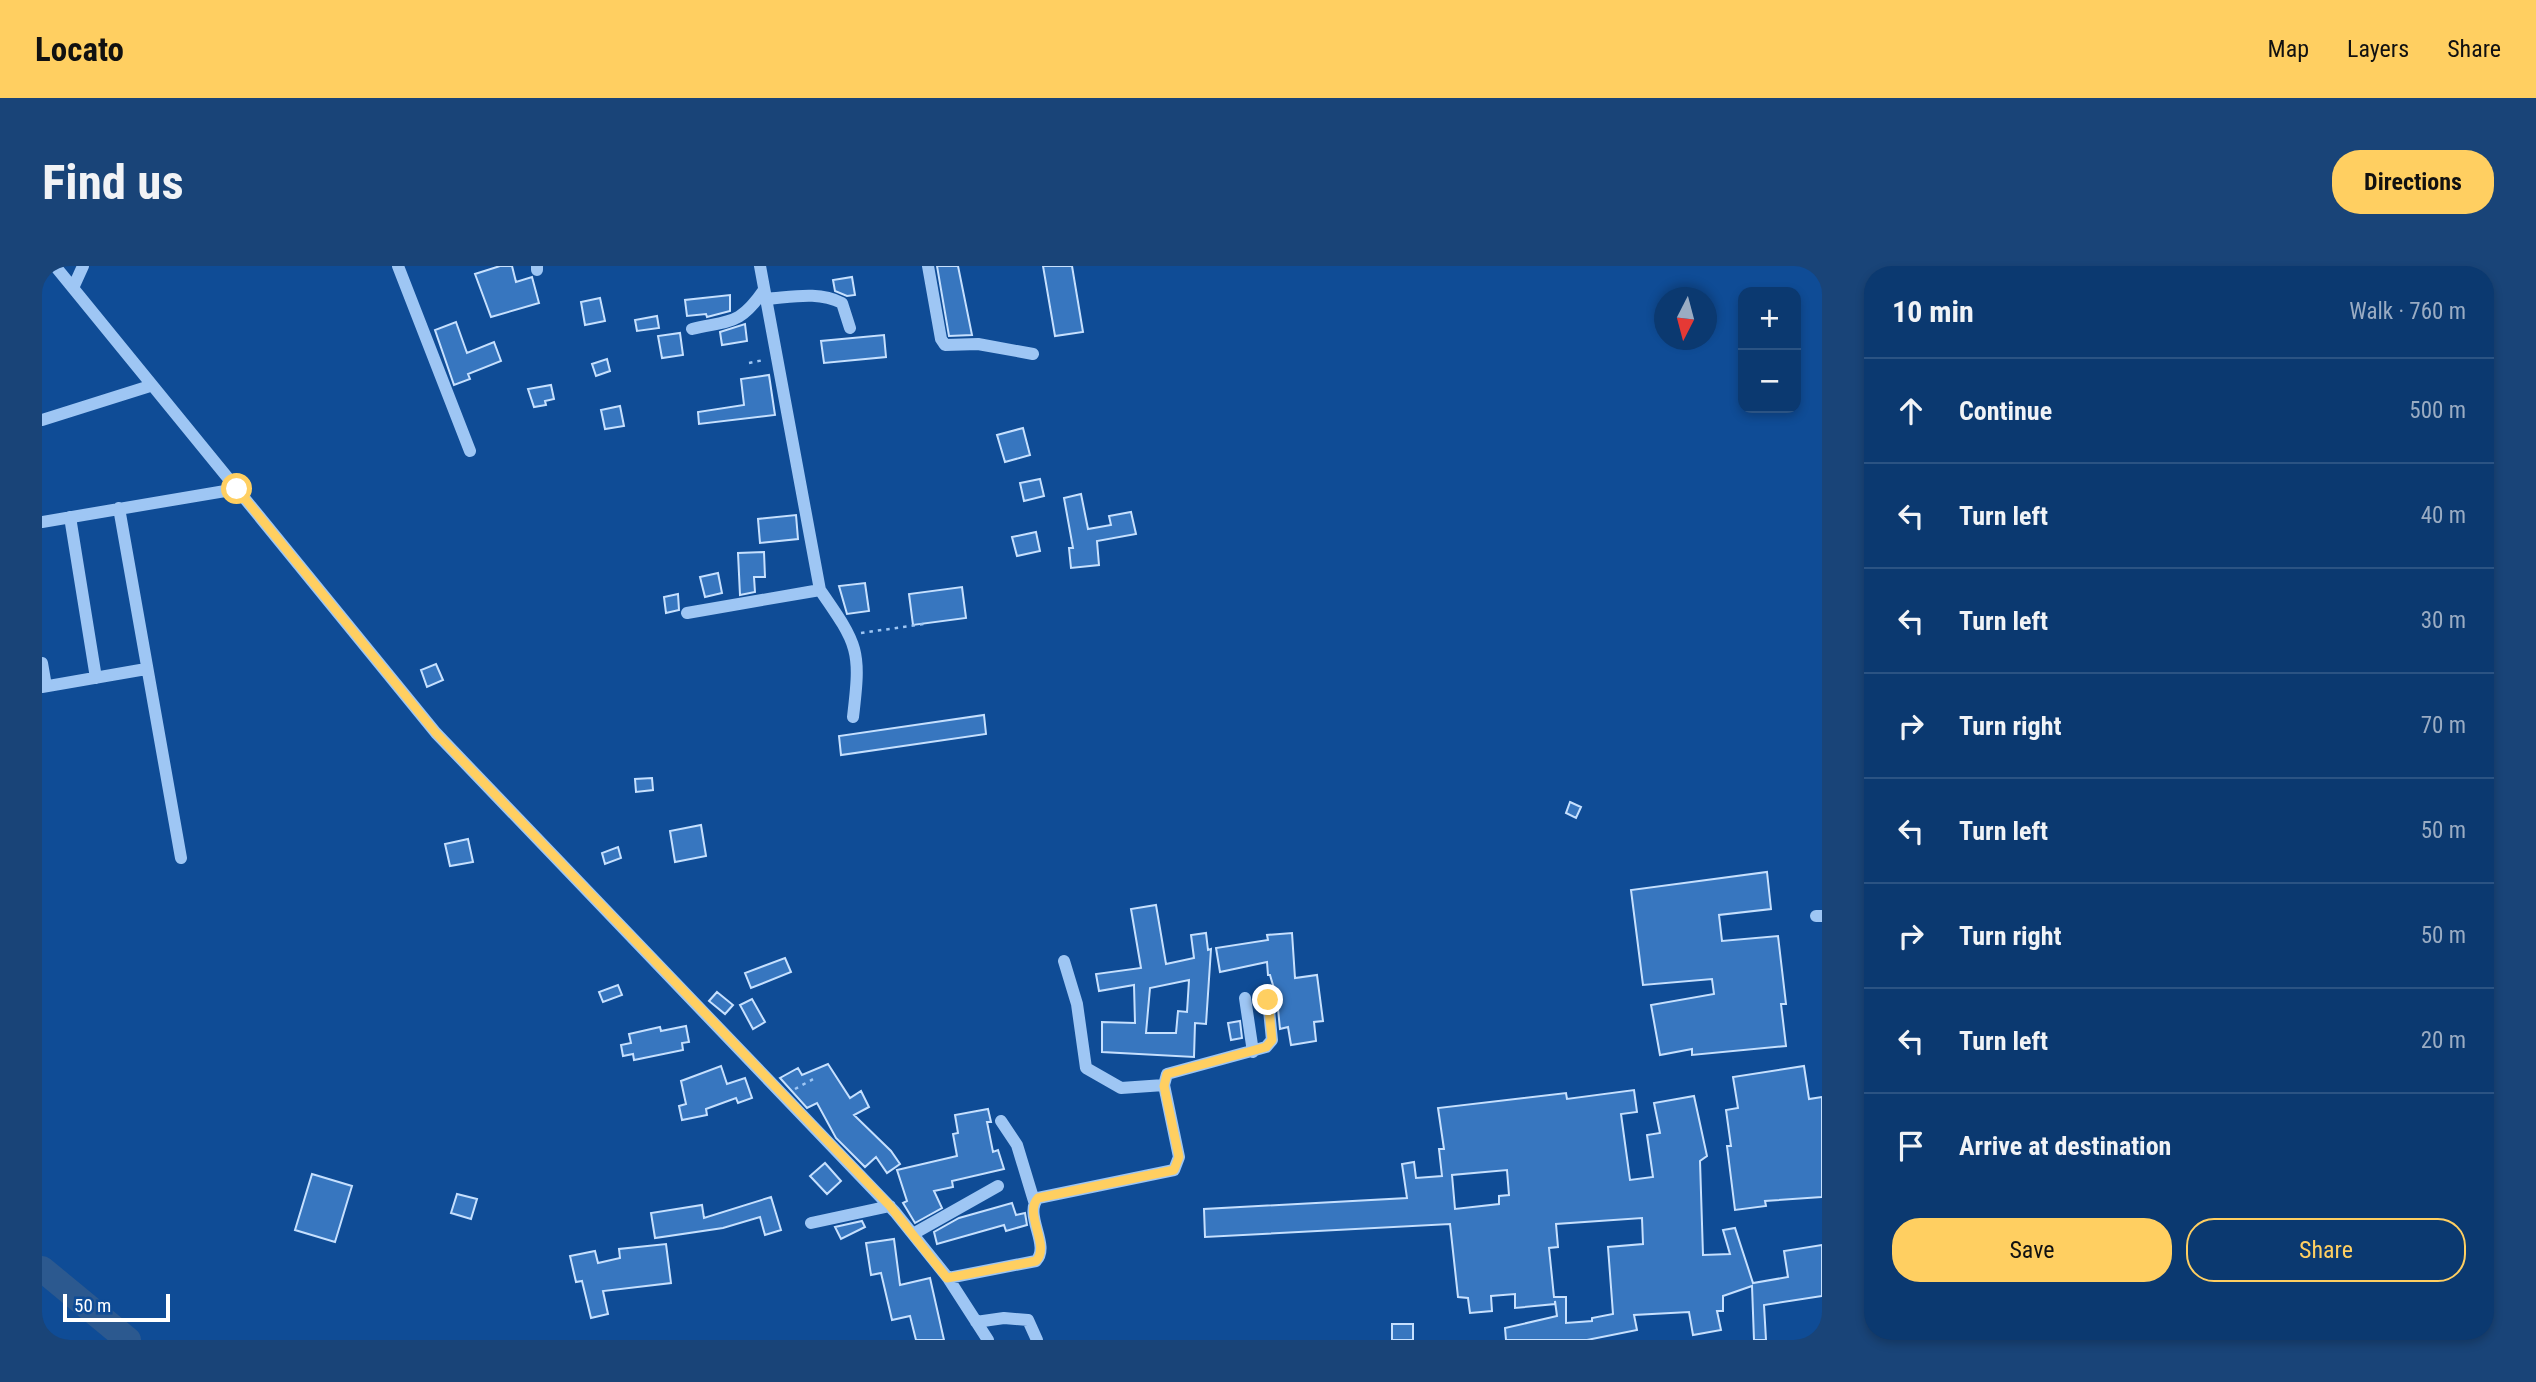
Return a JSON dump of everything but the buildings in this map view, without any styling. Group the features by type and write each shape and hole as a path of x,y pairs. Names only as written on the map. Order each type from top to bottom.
{"street":[{"path":"55,266 150,386 436,733 890,1206 947,1278 988,1340"},
{"path":"73,288 83,266"},
{"path":"398,266 470,451"},
{"path":"760,266 820,590 851,634 859,666 852,717"},
{"path":"928,266 941,339 945,345 978,344 1033,354"},
{"path":"692,329 738,318 748,313 765,294 820,295 832,298 842,303 850,328"},
{"path":"42,420 150,386"},
{"path":"42,522 237,489"},
{"path":"119,508 181,858"},
{"path":"70,517 96,678"},
{"path":"687,613 820,590"},
{"path":"42,663 44,686 146,669"},
{"path":"1064,961 1077,1004 1086,1068 1121,1088 1164,1086"},
{"path":"1245,998 1253,1052"},
{"path":"1034,1201 1174,1170 1179,1157 1164,1086 1167,1074 1266,1047 1272,1040 1268,1000"},
{"path":"947,1278 1036,1261 1041,1253 1034,1201 1017,1145 1000,1121"},
{"path":"913,1234 998,1186"},
{"path":"811,1223 890,1206"},
{"path":"976,1322 1004,1318 1028,1320 1037,1340"}],"path":[{"path":"851,634 924,624"},
{"path":"785,1095 817,1077"}],"waterway":[{"path":"42,1269 128,1340"}],"route":[{"path":"237,489 436,733 890,1206 947,1278 1040,1258 1034,1208 1034,1201 1038,1198 1174,1170 1179,1157 1164,1086 1167,1074 1266,1047 1272,1040 1268,1000"}]}
